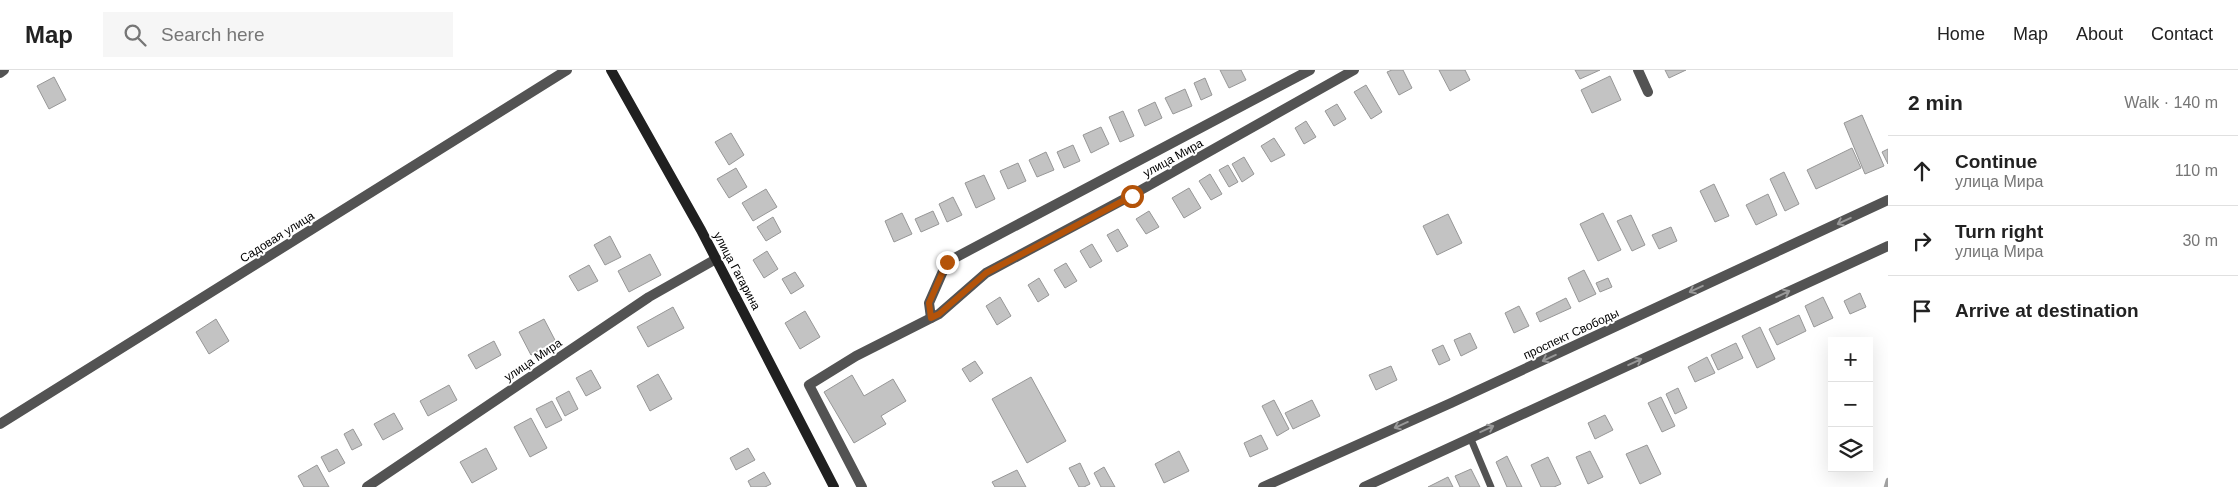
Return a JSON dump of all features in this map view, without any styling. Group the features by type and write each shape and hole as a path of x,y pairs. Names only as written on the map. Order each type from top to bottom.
{"main road":[{"name":"улица Гагарина","path":"611,70 716,259 834,487"}],"street":[{"path":"0,73 4,70"},
{"name":"Садовая улица","path":"0,424 567,70"},
{"name":"улица Мира","path":"931,318 929,303 947,262 1310,70"},
{"name":"улица Мира","path":"862,487 809,385 856,356 939,314 986,273 1132,196 1354,70"},
{"path":"1638,70 1648,92"},
{"name":"проспект Свободы","path":"1262,487 1451,403 1888,200"},
{"path":"1364,487 1888,246"},
{"name":"улица Мира","path":"366,487 649,297 716,259"}],"lane":[{"path":"1470,437 1491,487"}],"building":[{"path":"1220,70 1241,70 1246,80 1229,88"},
{"path":"1403,70 1412,88 1399,95 1387,72"},
{"path":"1439,70 1465,70 1470,80 1450,91"},
{"path":"1575,70 1600,70 1580,79"},
{"path":"1665,70 1686,70 1669,78"},
{"path":"1610,76 1621,100 1592,113 1581,90"},
{"path":"54,77 66,100 49,109 37,86"},
{"path":"1205,78 1212,95 1201,100 1194,83"},
{"path":"1366,85 1382,112 1371,119 1354,92"},
{"path":"1185,89 1192,106 1173,114 1165,98"},
{"path":"1155,102 1162,118 1145,126 1138,110"},
{"path":"1337,104 1346,119 1334,126 1325,111"},
{"path":"1123,111 1134,136 1120,142 1109,117"},
{"path":"1862,115 1884,166 1865,174 1844,123"},
{"path":"1306,121 1316,137 1304,144 1295,128"},
{"path":"1101,127 1109,144 1091,153 1083,135"},
{"path":"731,133 744,155 729,165 715,142"},
{"path":"1274,138 1285,155 1271,162 1261,146"},
{"path":"1073,145 1080,161 1064,168 1057,152"},
{"path":"1852,148 1861,168 1816,189 1807,170"},
{"path":"1888,149 1888,164 1882,152"},
{"path":"1046,152 1054,170 1037,177 1029,160"},
{"path":"1244,157 1254,174 1242,182 1232,164"},
{"path":"1018,163 1026,181 1008,189 1000,171"},
{"path":"1228,165 1238,182 1229,187 1219,170"},
{"path":"736,168 747,187 729,198 717,179"},
{"path":"1784,172 1799,204 1785,211 1770,179"},
{"path":"1210,174 1222,194 1211,200 1199,181"},
{"path":"984,175 995,199 976,208 965,183"},
{"path":"1714,184 1729,216 1715,222 1700,191"},
{"path":"1189,188 1201,208 1184,218 1172,198"},
{"path":"766,189 777,207 753,221 742,203"},
{"path":"1768,194 1777,215 1756,225 1746,205"},
{"path":"953,197 962,215 947,222 939,204"},
{"path":"933,211 939,224 921,232 915,219"},
{"path":"1149,211 1159,227 1146,234 1136,219"},
{"path":"902,213 912,234 894,242 885,221"},
{"path":"1603,213 1621,250 1598,261 1580,224"},
{"path":"1448,214 1462,243 1437,255 1423,226"},
{"path":"1631,215 1645,245 1632,251 1617,221"},
{"path":"773,217 781,232 766,241 757,227"},
{"path":"1671,227 1677,241 1659,249 1652,235"},
{"path":"1118,229 1128,246 1117,252 1107,235"},
{"path":"610,236 621,257 605,265 594,245"},
{"path":"1092,244 1102,261 1090,268 1080,251"},
{"path":"767,251 778,269 764,278 753,260"},
{"path":"650,254 661,275 629,292 618,271"},
{"path":"1066,263 1077,281 1065,288 1054,270"},
{"path":"589,265 598,281 578,291 569,276"},
{"path":"1584,270 1596,294 1579,302 1568,278"},
{"path":"795,272 804,286 791,294 782,279"},
{"path":"1039,278 1049,295 1038,302 1028,285"},
{"path":"1608,278 1612,287 1600,292 1596,283"},
{"path":"1860,293 1866,307 1850,314 1844,301"},
{"path":"1000,297 1011,316 997,325 986,306"},
{"path":"1823,297 1833,318 1814,327 1805,306"},
{"path":"1566,298 1571,308 1540,322 1536,313"},
{"path":"1519,306 1529,326 1514,333 1505,313"},
{"path":"673,307 684,328 648,347 637,327"},
{"path":"805,311 820,337 800,349 785,323"},
{"path":"1799,315 1806,331 1777,345 1769,329"},
{"path":"216,319 229,341 209,354 196,332"},
{"path":"544,319 556,342 531,355 519,332"},
{"path":"1760,327 1775,359 1757,368 1742,336"},
{"path":"1470,333 1477,348 1461,356 1454,340"},
{"path":"494,341 501,355 476,369 468,355"},
{"path":"1736,343 1743,358 1718,370 1711,355"},
{"path":"1443,345 1450,360 1439,365 1432,350"},
{"path":"1707,357 1715,373 1695,382 1688,367"},
{"path":"975,361 983,373 970,382 962,369"},
{"path":"1391,366 1397,380 1376,390 1369,375"},
{"path":"591,370 601,388 586,396 576,378"},
{"path":"658,374 672,399 650,411 637,386"},
{"path":"852,375 864,396 893,379 906,401 881,416 886,424 854,443 824,392"},
{"path":"1031,377 1066,441 1027,463 992,399"},
{"path":"449,385 457,400 428,416 420,401"},
{"path":"1678,388 1687,408 1675,414 1666,394"},
{"path":"569,391 578,409 565,416 556,398"},
{"path":"1661,397 1675,426 1662,432 1648,403"},
{"path":"1274,400 1289,429 1277,436 1262,406"},
{"path":"1312,400 1320,416 1293,429 1285,413"},
{"path":"552,401 562,420 546,428 536,409"},
{"path":"394,413 403,429 383,440 374,424"},
{"path":"1605,415 1613,430 1595,439 1588,423"},
{"path":"531,418 547,448 530,457 514,427"},
{"path":"353,429 362,445 352,450 344,434"},
{"path":"1261,435 1268,449 1250,457 1244,443"},
{"path":"1647,445 1661,474 1640,484 1626,454"},
{"path":"486,448 497,469 472,483 460,462"},
{"path":"748,448 755,460 736,470 730,458"},
{"path":"337,449 345,463 329,472 321,457"},
{"path":"1179,451 1189,471 1164,483 1155,464"},
{"path":"1590,451 1603,477 1588,484 1576,457"},
{"path":"1507,456 1522,487 1507,487 1496,462"},
{"path":"1548,457 1561,484 1554,487 1541,487 1531,465"},
{"path":"1080,463 1090,484 1084,487 1079,487 1069,468"},
{"path":"317,465 329,487 304,487 298,476"},
{"path":"1104,467 1115,487 1101,487 1094,473"},
{"path":"1471,469 1480,487 1460,487 1455,476"},
{"path":"1017,470 1026,487 995,487 992,482"},
{"path":"764,472 771,484 765,487 751,487 748,481"},
{"path":"1448,477 1453,487 1428,487"}],"waterway":[{"path":"1886,487 1888,480"}],"route":[{"path":"947,262 935,285 929,303 931,318 939,314 986,273 1132,196"}]}
